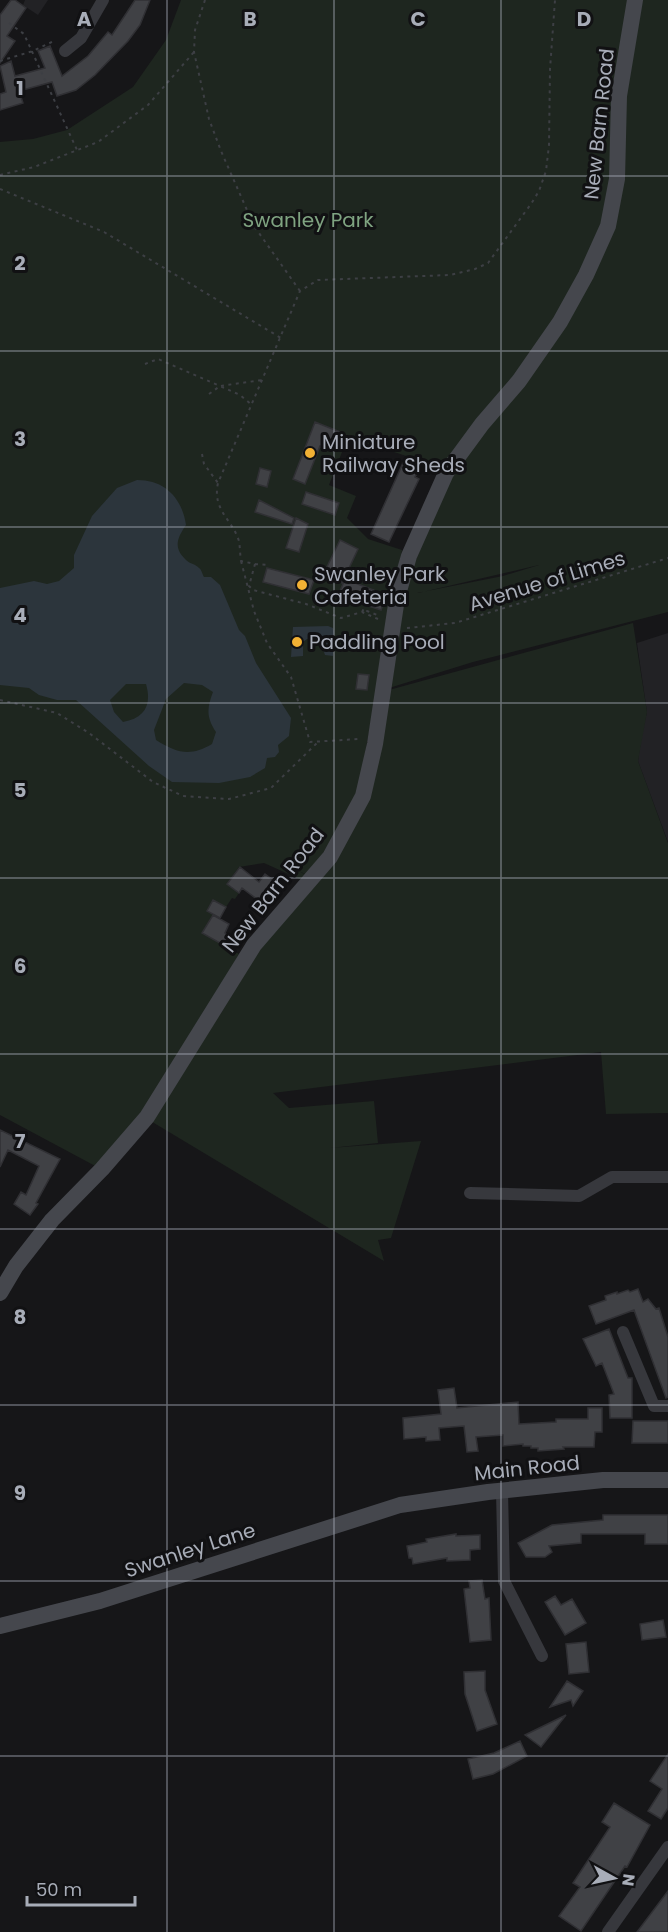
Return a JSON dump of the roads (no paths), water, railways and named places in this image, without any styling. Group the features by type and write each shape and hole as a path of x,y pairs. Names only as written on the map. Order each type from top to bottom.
{"street":[{"path":"64,51 81,38 103,0"},
{"name":"New Barn Road","path":"0,1293 16,1266 52,1220 102,1169 147,1117 254,945 330,857 363,796 375,744 397,598 409,555 446,473 482,424 519,381 560,322 586,275 608,226 617,179 619,96 635,0"},
{"path":"470,1193 579,1196 612,1177 668,1176"},
{"path":"623,1332 654,1406 668,1407"},
{"name":"Main Road","path":"391,1507 502,1491 603,1480 668,1480"},
{"path":"502,1491 504,1581 542,1656"},
{"name":"Swanley Lane","path":"0,1626 100,1601 391,1507"},
{"path":"608,1932 668,1847"}],"place":[{"name":"Miniature Railway Sheds","path":"310,453"},
{"name":"Swanley Park Cafeteria","path":"302,585"},
{"name":"Paddling Pool","path":"297,642"}],"park label":[{"name":"Swanley Park","path":"308,220"}]}
